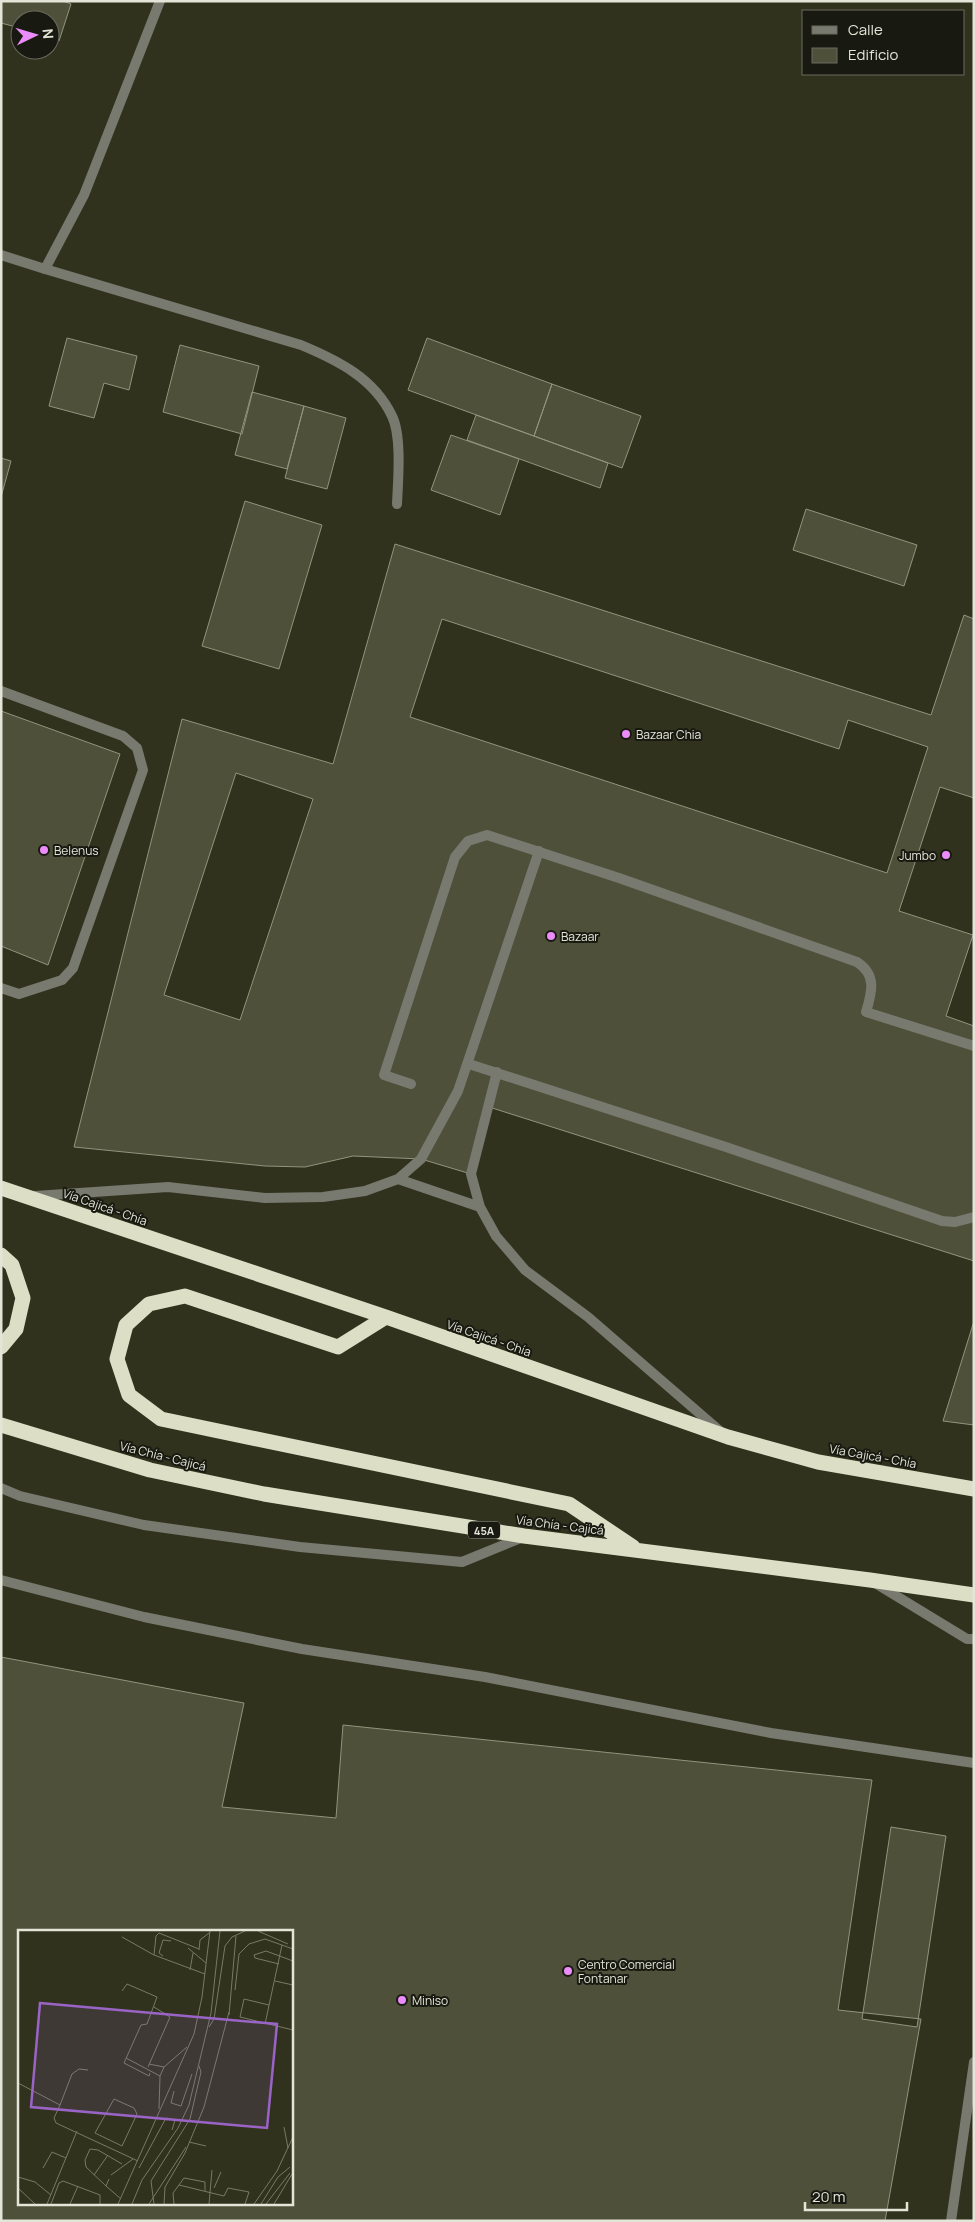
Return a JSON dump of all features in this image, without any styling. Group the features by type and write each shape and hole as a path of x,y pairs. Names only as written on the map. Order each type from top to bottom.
{"highway":[{"name":"Vía Cajicá - Chía","path":"1,1188 386,1317 728,1437 818,1462 974,1489"},
{"path":"1,1255 12,1265 23,1298 16,1329 1,1347"},
{"path":"386,1317 338,1347 185,1296 149,1304 126,1325 116,1359 129,1395 161,1419 569,1504 636,1550"},
{"name":"Vía Chía - Cajicá","path":"1,1424 150,1470 264,1494 524,1536 870,1580 974,1596"}],"street":[{"path":"44,269 84,195 160,1"},
{"path":"1,254 44,269 301,345 337,360 370,384 392,417 399,455 397,504"},
{"path":"1,691 123,736 137,748 143,770 79,946 73,968 62,980 19,994 1,988"},
{"path":"411,1084 384,1075 455,857 468,841 487,835 540,850 857,962 870,974 872,983 866,1012 974,1046"},
{"path":"27,1197 168,1187 264,1198 323,1197 365,1192 398,1179 421,1158 458,1091 540,850"},
{"path":"468,1064 497,1072 942,1221 955,1222 974,1217"},
{"path":"497,1072 471,1174 480,1207 496,1236 525,1270 588,1317 728,1437"},
{"path":"398,1179 480,1207"},
{"path":"1,1488 20,1496 144,1525 300,1547 462,1562 524,1536"},
{"path":"1,1580 144,1617 302,1649 484,1677 771,1733 974,1763"},
{"path":"870,1580 967,1638 974,1639"},
{"path":"951,2221 970,2112 974,2062"}],"building":[{"path":"1,1 63,1 71,4 60,38 60,10 10,10 10,25 1,23"},
{"path":"67,338 137,356 129,390 104,383 94,418 49,406"},
{"path":"427,338 552,384 534,436 408,390"},
{"path":"180,345 259,366 242,434 163,412"},
{"path":"552,384 641,416 622,468 534,436"},
{"path":"252,392 304,406 287,469 235,455"},
{"path":"304,406 346,418 327,489 285,478"},
{"path":"476,415 608,463 600,488 467,440"},
{"path":"451,435 519,459 500,515 431,490"},
{"path":"1,458 11,461 1,497"},
{"path":"245,501 322,525 279,669 202,646"},
{"path":"806,509 917,545 904,586 793,550"},
{"name":"Bazaar","path":"395,544 931,715 964,615 974,619 974,1261 489,1107 471,1174 421,1159 353,1156 305,1167 265,1166 74,1147 182,719 333,764"},
{"name":"Bazaar Chia","path":"442,619 839,749 848,720 928,747 887,873 410,717"},
{"name":"Belenus","path":"1,711 120,754 48,965 1,946"},
{"path":"236,773 313,799 240,1020 164,995"},
{"name":"Jumbo","path":"940,787 974,798 974,1026 946,1016 973,935 899,911"},
{"path":"974,1321 974,1425 943,1421"},
{"name":"Centro Comercial Fontanar","path":"1,1657 244,1703 222,1807 336,1818 343,1725 872,1780 838,2010 921,2019 885,2221 1,2221"},
{"path":"891,1827 946,1836 917,2027 862,2019"}],"place":[{"name":"Bazaar Chia","path":"626,734"},
{"name":"Belenus","path":"44,850"},
{"name":"Jumbo","path":"946,855"},
{"name":"Bazaar","path":"551,936"},
{"name":"Centro Comercial Fontanar","path":"568,1971"},
{"name":"Miniso","path":"402,2000"}]}
